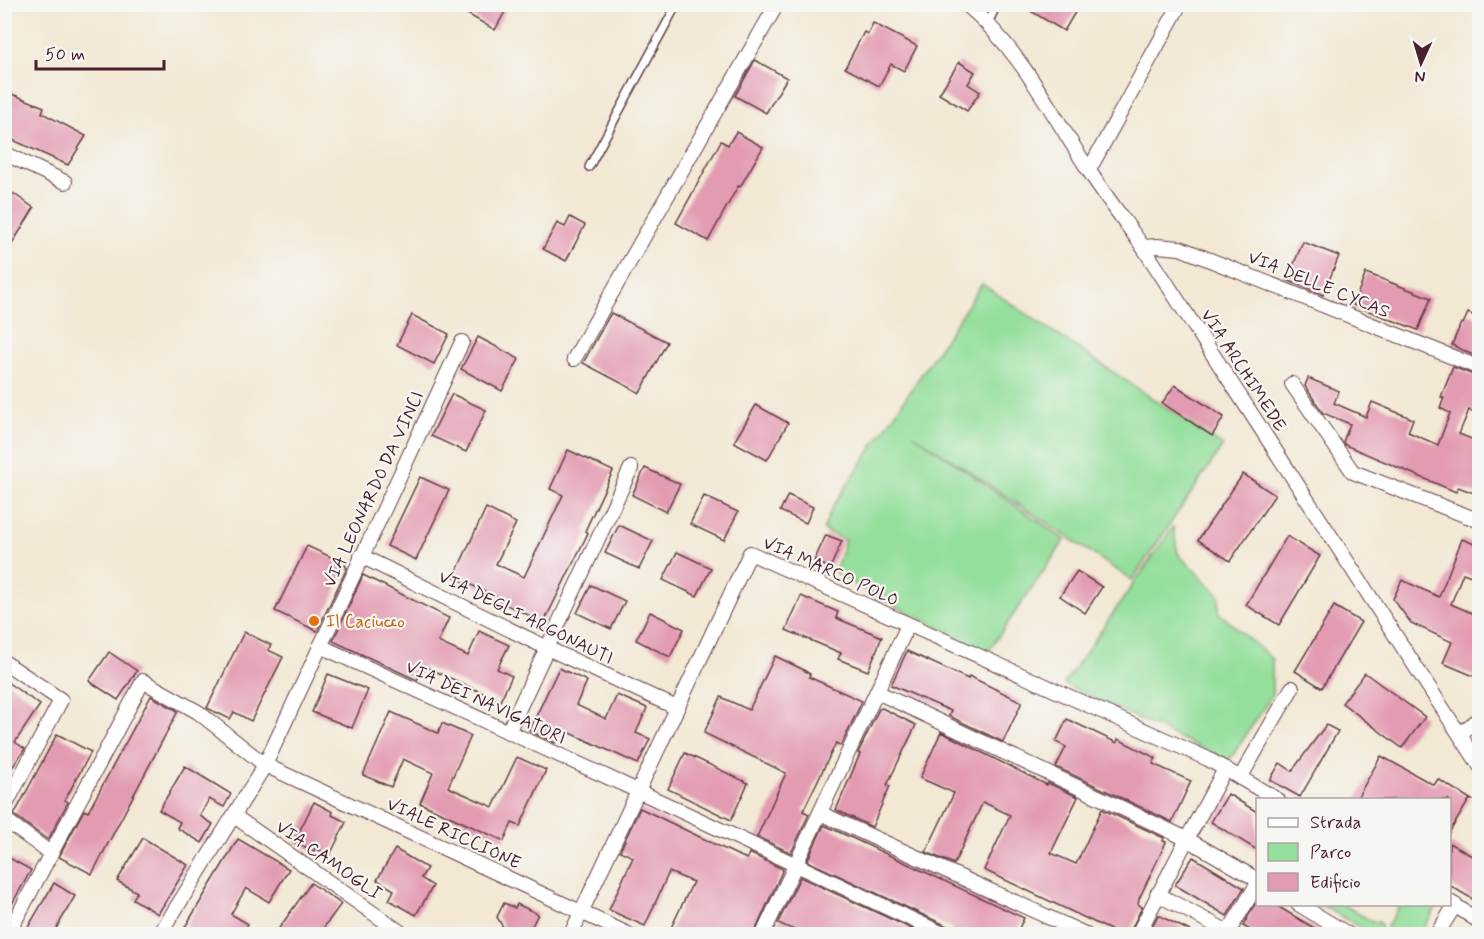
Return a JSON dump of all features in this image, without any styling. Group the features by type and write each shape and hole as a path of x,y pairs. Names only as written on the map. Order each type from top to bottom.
{"street":[{"path":"574,359 777,4"},
{"name":"VIA ARCHIMEDE","path":"966,4 988,23 1020,60 1089,170 1143,247 1479,766"},
{"path":"1089,170 1180,4"},
{"path":"4,153 65,182"},
{"name":"VIA DELLE CYCAS","path":"1143,247 1180,248 1479,368"},
{"name":"VIA LEONARDO DA VINCI","path":"160,934 265,765 360,556 462,342"},
{"path":"1292,384 1353,472 1479,521"},
{"path":"508,732 632,468"},
{"name":"VIA MARCO POLO","path":"571,934 750,553 1208,759 1275,798"},
{"name":"VIA DEGLI ARGONAUTI","path":"360,556 547,648 676,708"},
{"path":"763,934 908,625"},
{"name":"VIA DEI NAVIGATORI","path":"320,646 638,791 943,934"},
{"path":"4,662 61,700 4,808"},
{"name":"VIALE RICCIONE","path":"50,853 143,681 198,712 265,765 627,934"},
{"path":"1240,778 1292,688"},
{"path":"877,692 1186,838 1256,881"},
{"path":"1460,734 1479,718"},
{"path":"1138,934 1186,838 1225,769"},
{"path":"820,813 1085,934"},
{"name":"VIA CAMOGLI","path":"234,816 403,934"},
{"path":"4,819 50,853 8,934"},
{"path":"1157,894 1229,934 1256,884"},
{"path":"1437,934 1452,904 1479,922"},
{"path":"1300,906 1329,930 1348,934"}],"lane":[{"path":"589,167 677,4"},
{"path":"988,23 998,5"}],"green space":[{"path":"982,284 1223,446 1132,580 913,434 1065,540 987,653 859,587 835,572 845,540 823,530 833,506"},
{"path":"1173,527 1178,554 1219,595 1219,613 1272,659 1272,695 1229,761 1064,684"},
{"path":"1324,906 1346,906 1372,922 1380,921 1383,934 1371,934"},
{"path":"1399,906 1437,906 1420,934 1387,934 1386,928"}],"building":[{"path":"450,4 509,4 495,30"},
{"path":"1019,4 1080,4 1064,31"},
{"path":"873,23 917,46 904,71 891,64 879,86 845,68 864,32 868,34"},
{"path":"755,60 787,78 766,113 735,96"},
{"path":"959,62 975,72 968,84 980,92 967,111 939,94"},
{"path":"12,94 44,107 42,113 86,136 68,165 4,136 4,111"},
{"path":"736,132 763,147 740,187 738,186 708,241 676,223 721,141 728,145"},
{"path":"4,187 34,208 4,257"},
{"path":"570,217 585,225 566,261 543,249 557,223 565,227"},
{"path":"1303,242 1339,256 1323,295 1287,280"},
{"path":"1366,273 1431,298 1418,330 1353,305"},
{"path":"611,313 667,342 640,393 583,363"},
{"path":"1468,313 1479,318 1479,358 1452,345"},
{"path":"412,315 449,334 434,364 397,345"},
{"path":"478,337 519,359 502,391 461,369"},
{"path":"1453,367 1479,377 1479,414 1469,410 1459,434 1479,442 1479,495 1458,487 1456,492 1345,445 1343,442 1350,424 1323,413 1305,386 1308,378 1339,391 1334,403 1366,417 1372,402 1413,419 1408,432 1438,445 1450,413 1440,408 1444,398 1441,397"},
{"path":"1175,385 1224,417 1212,436 1162,403"},
{"path":"452,394 486,410 466,452 431,436"},
{"path":"756,405 788,423 767,460 734,442"},
{"path":"568,450 613,471 585,531 588,533 544,622 454,577 486,508 516,523 496,564 524,577 563,495 550,489"},
{"path":"645,468 680,484 666,512 632,495"},
{"path":"1243,474 1275,495 1230,561 1198,540"},
{"path":"420,477 449,490 416,560 387,546"},
{"path":"788,495 813,507 806,523 780,511"},
{"path":"704,496 738,512 724,540 690,524"},
{"path":"619,525 653,541 639,569 605,553"},
{"path":"826,535 842,541 830,568 814,561"},
{"path":"1287,536 1320,556 1279,625 1246,605"},
{"path":"1462,539 1479,546 1479,579 1463,573 1451,604 1479,616 1479,669 1476,677 1443,663 1452,642 1411,623 1393,599 1402,580 1439,597"},
{"path":"307,546 346,564 347,568 317,631 275,611"},
{"path":"677,552 711,568 697,596 663,580"},
{"path":"1077,571 1102,587 1085,613 1060,596"},
{"path":"363,575 449,618 438,642 468,656 479,631 509,645 497,669 512,676 500,701 424,666 417,680 333,641"},
{"path":"591,585 625,601 611,629 577,613"},
{"path":"801,596 838,612 836,618 882,637 868,671 838,659 841,653 786,630"},
{"path":"1334,606 1361,622 1322,688 1295,671"},
{"path":"650,612 684,629 670,657 636,640"},
{"path":"244,632 271,645 268,650 283,657 251,721 234,712 230,719 207,708"},
{"path":"907,651 968,679 969,676 1022,702 1003,742 949,716 951,711 891,685"},
{"path":"109,652 137,671 118,700 89,681"},
{"path":"775,656 802,669 810,674 809,677 862,701 841,746 836,743 803,811 809,814 791,853 757,837 786,773 704,733 721,697 749,710"},
{"path":"559,668 587,681 576,705 606,719 617,695 647,708 636,733 650,739 638,764 562,729 555,743 529,731"},
{"path":"1365,673 1425,717 1402,748 1342,703"},
{"path":"328,674 368,690 352,728 312,712"},
{"path":"4,680 40,705 15,742 25,749 4,779"},
{"path":"151,696 178,711 92,874 59,857 84,810 88,812"},
{"path":"882,708 916,725 887,785 890,786 872,827 836,810 860,754 858,753 879,709"},
{"path":"391,712 438,733 442,723 471,736 448,787 493,807 517,757 546,770 520,826 512,823 504,841 420,803 433,773 403,759 391,787 363,775"},
{"path":"1067,719 1117,743 1118,739 1156,758 1153,764 1191,781 1172,822 1056,767 1066,747 1056,742"},
{"path":"1326,725 1338,731 1300,797 1270,780 1280,763 1292,771"},
{"path":"941,732 1047,785 1048,783 1078,797 1051,853 1076,864 1102,809 1164,838 1163,841 1166,842 1139,899 1138,904 1142,907 1129,934 1119,934 984,870 1010,815 983,802 954,864 926,852 954,793 920,778"},
{"path":"57,734 91,752 65,800 68,802 48,840 14,815"},
{"path":"685,753 748,783 731,820 668,789"},
{"path":"1381,756 1434,785 1438,779 1472,800 1469,800 1451,830 1451,798 1357,798"},
{"path":"185,766 231,794 224,807 209,799 200,816 213,824 202,843 177,828 180,822 159,810"},
{"path":"1228,794 1256,811 1256,849 1211,822"},
{"path":"314,802 346,822 330,855 294,842"},
{"path":"640,808 735,854 747,859 749,853 783,869 754,934 668,934 693,882 669,872 645,926 609,910 633,857 620,851"},
{"path":"824,825 1024,918 1016,934 952,934 951,929 947,926 807,861"},
{"path":"143,838 188,865 158,914 133,899 137,892 117,881"},
{"path":"238,839 289,869 269,902 246,888 231,914 248,924 242,934 198,934 185,927"},
{"path":"1451,844 1479,860 1479,903 1451,886"},
{"path":"395,849 427,868 421,878 433,886 416,915 389,900 394,890 377,880"},
{"path":"4,855 31,870 4,918"},
{"path":"1193,857 1244,888 1227,916 1175,885"},
{"path":"800,877 923,934 803,934 778,923"},
{"path":"54,883 75,896 53,934 24,934"},
{"path":"311,883 341,904 319,934 275,934"},
{"path":"504,903 515,908 517,904 538,914 528,934 507,934 497,917"},
{"path":"1255,904 1256,906 1277,906 1324,934 1257,934 1243,926"},
{"path":"1158,915 1196,934 1148,934"}],"place":[{"name":"Il Caciucco","path":"314,621"}]}
